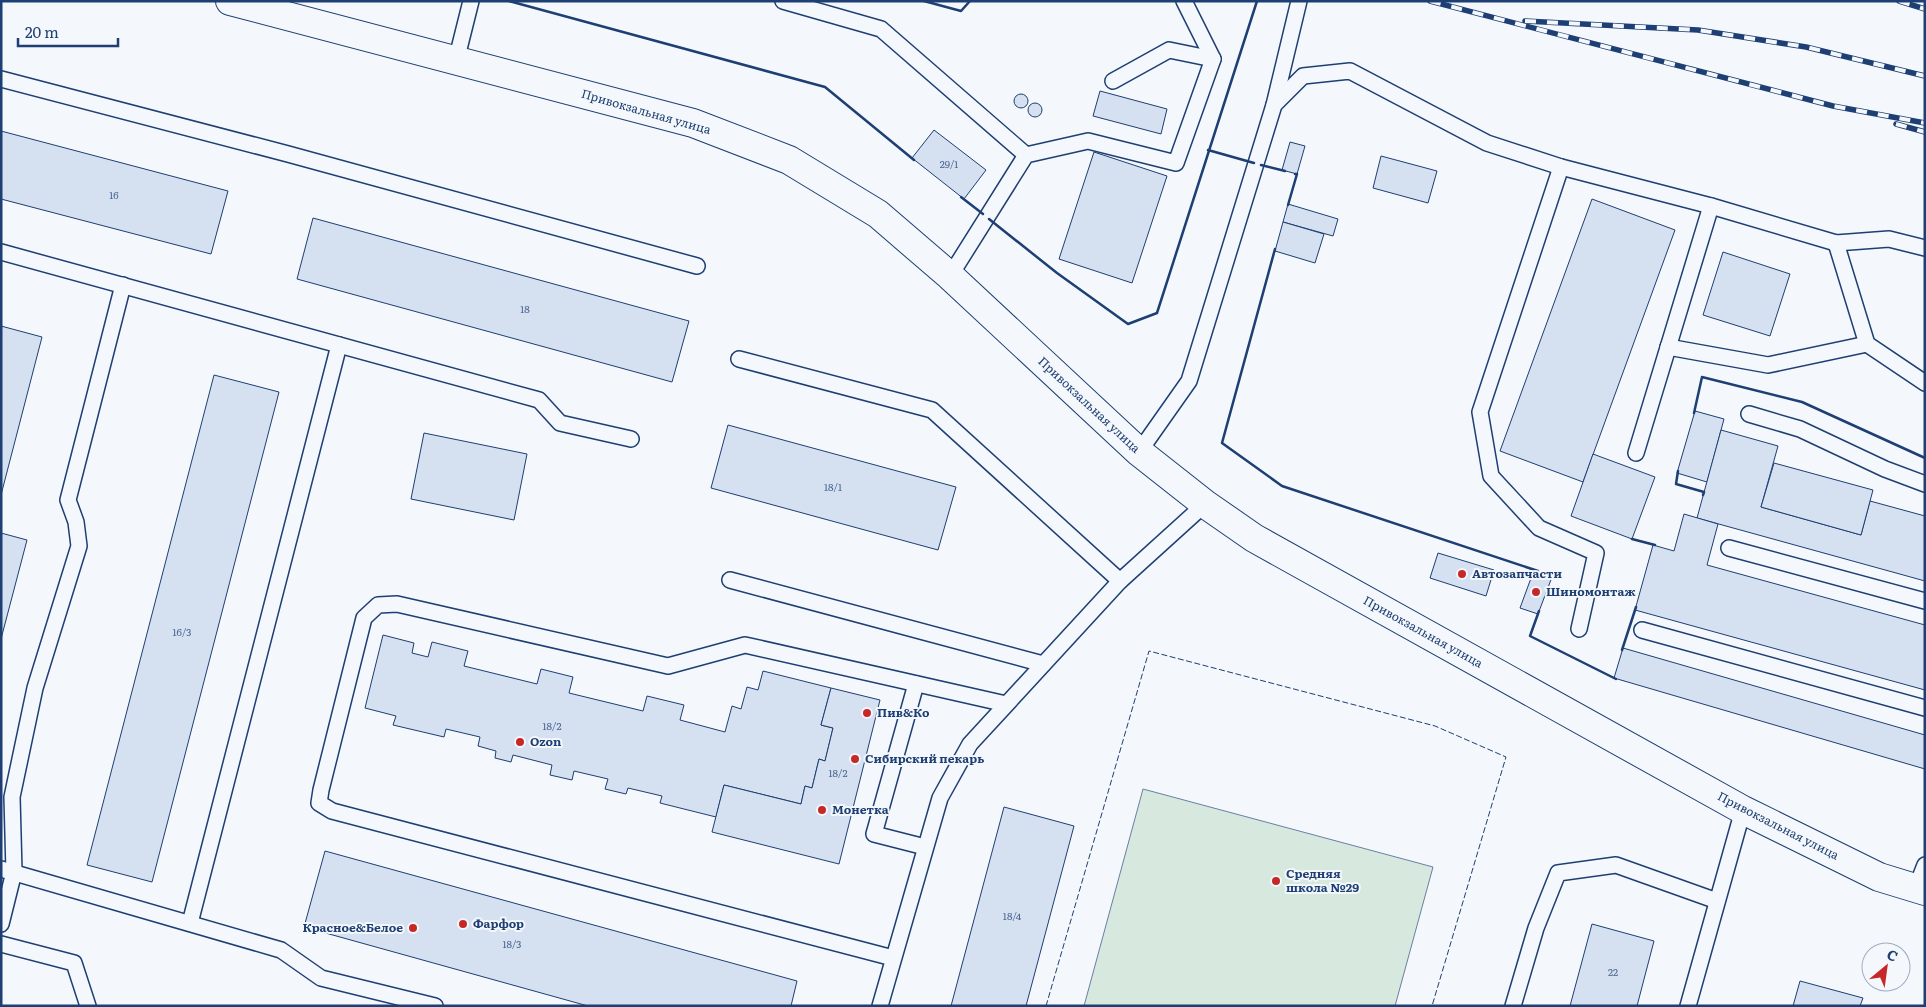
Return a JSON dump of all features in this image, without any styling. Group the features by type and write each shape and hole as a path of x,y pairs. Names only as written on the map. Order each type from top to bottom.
{"street":[{"name":"Привокзальная улица","path":"230,1 693,123 789,160 878,214 950,276 1139,452 1205,504 1254,538 1744,810 1878,877 1922,881"}],"lane":[{"path":"456,61 472,1"},
{"path":"783,1 881,29 1026,155"},
{"path":"950,276 1026,155 1088,141 1176,163 1213,59 1184,1"},
{"path":"1139,452 1189,381 1274,105 1299,1"},
{"path":"1113,81 1169,50 1213,59"},
{"path":"1274,105 1303,76 1350,71 1487,143 1561,167 1711,206 1836,243 1889,240 1925,248"},
{"path":"1,79 288,154 697,266"},
{"path":"1561,167 1480,412 1491,476 1539,528 1596,552 1579,629"},
{"path":"1636,453 1711,206"},
{"path":"1836,243 1867,344 1925,383"},
{"path":"1,252 539,400 560,423 632,439"},
{"path":"1,924 12,797 35,688 79,546 76,522 68,500 123,286"},
{"path":"1668,347 1768,366 1867,344"},
{"path":"190,923 339,345"},
{"path":"739,359 932,410 1120,581"},
{"path":"1749,414 1800,429 1885,469 1925,484"},
{"path":"880,1006 940,798 970,744 1120,581 1205,504"},
{"path":"1729,548 1925,601"},
{"path":"730,580 1043,664"},
{"path":"893,958 332,811 320,803 321,790 364,618 378,605 397,604 668,666 746,645 1006,704"},
{"path":"1642,630 1925,708"},
{"path":"916,684 874,834 925,847"},
{"path":"1688,1006 1744,810"},
{"path":"1513,1006 1536,928 1558,873 1616,865 1717,901"},
{"path":"7,871 281,950 322,978 435,1006"},
{"path":"1,944 74,963 88,1006"}],"shaded area":[{"path":"1143,789 1433,867 1395,1006 1084,1006"}],"building":[{"path":"1100,91 1167,109 1161,134 1093,116"},
{"path":"1018,94 1024,94 1028,101 1024,108 1018,108 1014,104 1014,98"},
{"path":"1032,103 1038,103 1042,110 1038,117 1032,117 1028,113 1028,107"},
{"path":"934,130 986,170 964,199 912,158"},
{"path":"1,131 228,191 211,254 1,199"},
{"path":"1290,142 1305,146 1297,174 1282,170"},
{"path":"1094,152 1167,176 1132,283 1059,259"},
{"path":"1381,156 1437,171 1428,203 1373,188"},
{"path":"1592,199 1675,230 1583,482 1500,451"},
{"path":"1288,204 1338,219 1333,236 1283,222"},
{"path":"313,218 689,321 672,382 297,279"},
{"path":"1283,222 1324,234 1315,263 1275,251"},
{"path":"1723,252 1790,274 1770,336 1703,315"},
{"path":"1,326 42,337 1,495"},
{"path":"214,375 279,392 152,882 87,865"},
{"path":"1695,411 1724,419 1707,482 1677,473"},
{"path":"728,425 956,487 938,550 711,488"},
{"path":"1721,430 1778,446 1761,507 1861,535 1870,501 1925,516 1925,581 1697,518"},
{"path":"424,433 527,454 514,520 411,499"},
{"path":"1593,454 1655,477 1632,539 1571,516"},
{"path":"1774,463 1873,490 1861,535 1761,507"},
{"path":"1684,514 1718,524 1707,565 1925,625 1925,690 1635,610 1653,545 1674,551"},
{"path":"1,533 27,540 1,639"},
{"name":"Автозапчасти","path":"1438,553 1494,570 1486,596 1430,578"},
{"name":"Шиномонтаж","path":"1534,570 1552,577 1538,614 1520,608"},
{"path":"383,635 414,643 412,653 428,657 432,642 468,651 464,666 537,684 541,669 573,677 569,693 643,711 647,696 684,705 680,720 725,732 732,706 741,709 747,687 758,690 763,671 831,688 821,725 833,728 825,761 819,759 812,788 805,786 801,804 724,785 716,817 660,803 662,796 628,788 626,794 605,789 608,779 574,771 572,780 550,775 552,765 513,755 511,762 495,758 496,751 478,746 480,737 446,729 444,737 393,725 396,716 365,708"},
{"path":"1623,648 1925,735 1925,769 1614,678"},
{"path":"831,688 880,700 839,864 712,832 724,785 801,804 805,786 812,788 819,759 825,761 833,728 821,725"},
{"path":"1004,807 1074,826 1026,1006 951,1006"},
{"path":"325,851 797,981 791,1006 588,1006 304,927"},
{"path":"1592,924 1654,941 1637,1006 1570,1006"},
{"path":"1800,981 1863,998 1860,1006 1793,1006"}],"railway":[{"path":"1430,1 1833,106 1925,123"},
{"path":"1899,1 1925,9"},
{"path":"1525,21 1698,30 1806,47 1925,76"},
{"path":"1896,124 1925,132"}],"fence":[{"path":"1046,1006 1149,651 1435,726 1506,757 1432,1006"}],"wall":[{"path":"509,1 825,87 914,160"},
{"path":"924,1 961,11 970,1"},
{"path":"989,219 1057,273 1128,324 1157,313 1257,1"},
{"path":"1208,150 1254,163"},
{"path":"1261,165 1285,171"},
{"path":"1288,205 1297,174 1295,174"},
{"path":"961,197 983,214"},
{"path":"1275,249 1222,443 1282,486 1538,571"},
{"path":"1694,413 1702,377 1802,402 1925,458"},
{"path":"1678,471 1676,484 1704,492 1703,495"},
{"path":"1632,539 1655,545"},
{"path":"1622,650 1636,607"},
{"path":"1539,611 1530,636 1616,679"}],"place":[{"name":"Автозапчасти","path":"1462,574"},
{"name":"Шиномонтаж","path":"1536,592"},
{"name":"Пив&Ко","path":"867,713"},
{"name":"Ozon","path":"520,742"},
{"name":"Сибирский пекарь","path":"855,759"},
{"name":"Монетка","path":"822,810"},
{"name":"Средняя школа №29","path":"1276,881"},
{"name":"Фарфор","path":"463,924"},
{"name":"Красное&Белое","path":"413,928"}]}
